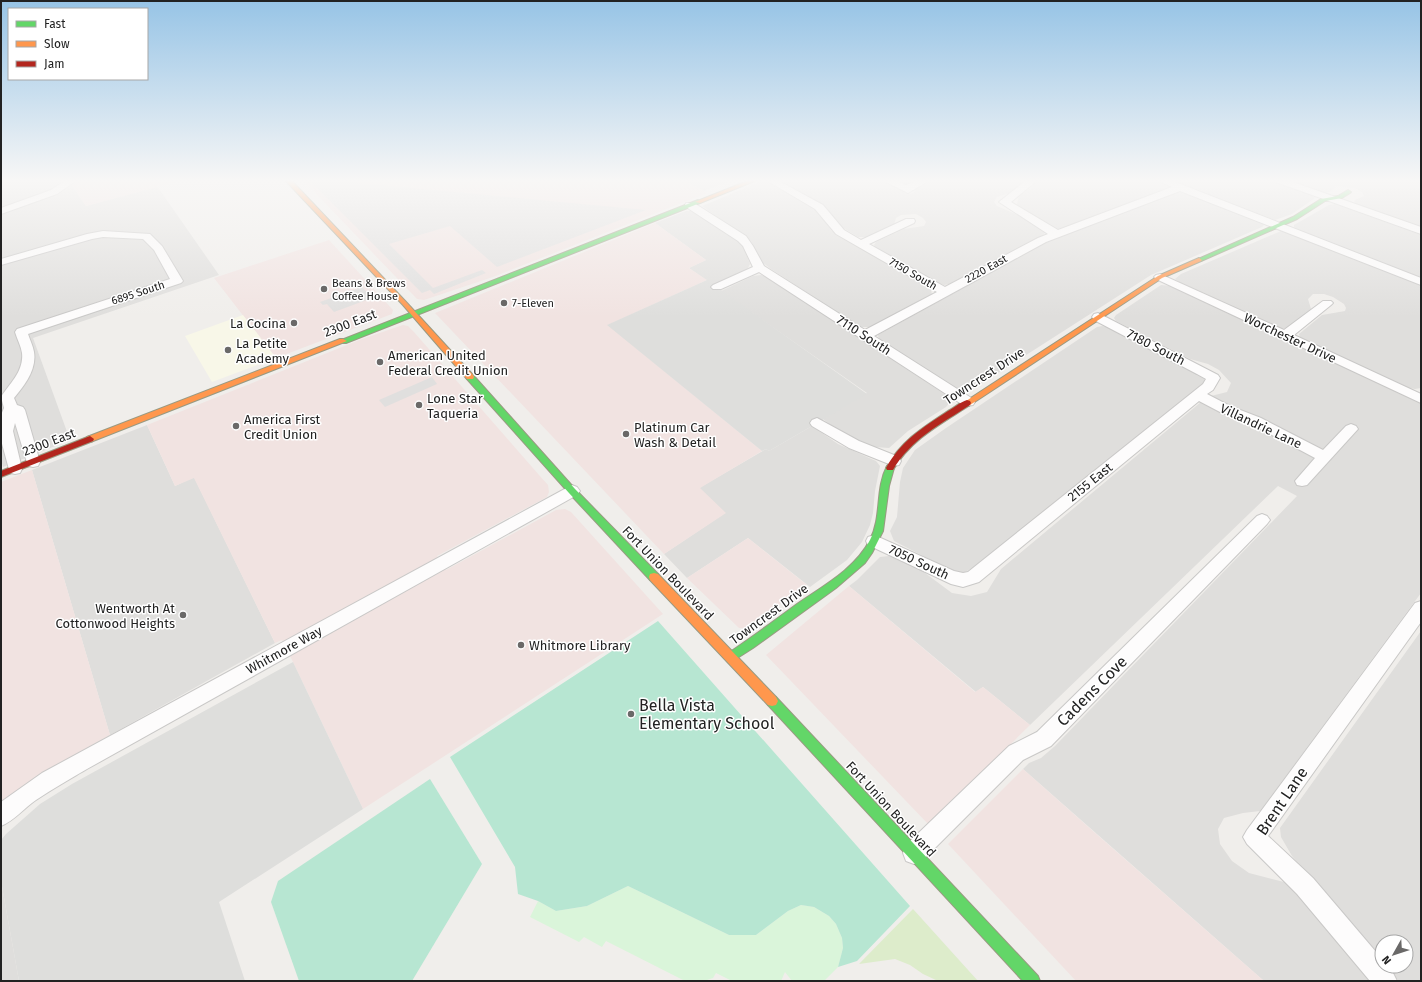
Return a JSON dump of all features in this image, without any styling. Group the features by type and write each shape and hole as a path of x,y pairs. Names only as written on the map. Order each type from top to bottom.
{"street":[{"name":"Fort Union Boulevard","path":"331,226 413,313 572,491 731,658 1033,981"},
{"name":"2300 East","path":"1,474 637,226"},
{"path":"717,287 760,268 746,242 722,226"},
{"name":"7150 South","path":"835,226 840,232 945,292"},
{"path":"861,244 900,226"},
{"path":"1042,226 1056,234"},
{"name":"2220 East","path":"864,336 1031,245 1078,226"},
{"name":"Towncrest Drive","path":"731,658 848,572 864,557 874,541 882,522 888,477 894,461 906,446 920,434 1160,277 1276,226"},
{"path":"1280,226 1421,282"},
{"path":"1404,226 1421,232"},
{"name":"6895 South","path":"1,262 91,236 103,234 146,236 158,248 176,280 21,332 28,353 28,361 24,374 6,402 9,420 6,431 15,469"},
{"name":"7110 South","path":"760,268 968,402"},
{"name":"Worchester Drive","path":"1160,277 1421,398"},
{"path":"1285,336 1327,303"},
{"name":"7180 South","path":"1098,317 1213,378"},
{"name":"2155 East","path":"963,580 973,577 985,568 1208,387 1213,378"},
{"name":"Villandrie Lane","path":"1198,395 1225,409 1256,421 1325,457"},
{"path":"6,402 18,410 33,462"},
{"path":"816,423 852,445 894,461"},
{"path":"1302,481 1351,429"},
{"name":"Whitmore Way","path":"1,816 9,808 42,784 80,762 572,491"},
{"name":"Cadens Cove","path":"914,853 1016,753 1044,739 1262,520"},
{"name":"7050 South","path":"874,541 951,577 963,580"},
{"name":"Brent Lane","path":"1385,981 1305,886 1254,837 1421,608"}],"shaded area":[{"path":"1,226 185,226 219,275 33,338 70,440 3,467 1,460"},
{"path":"347,226 623,226 493,277 424,300 417,299"},
{"path":"355,226 605,226 497,267 450,226 389,244 433,288 482,270 486,273 434,294 430,290 422,293"},
{"path":"648,226 659,226 706,260 689,268 707,280 608,325 762,451 700,488 726,513 664,554 435,313"},
{"path":"659,226 715,226 743,246 750,264 747,270 713,285 689,268 706,260"},
{"path":"730,226 828,226 831,230 931,289 932,295 871,327 862,327 855,324 771,269 762,262 751,241"},
{"path":"840,226 892,226 867,237 858,237"},
{"path":"924,226 1036,226 1045,233 1042,236 953,283 944,285 876,248 874,245 876,242 904,229"},
{"path":"1048,226 1068,226 1058,229"},
{"path":"1089,226 1263,226 1151,275 970,391 959,390 879,340 878,335 1044,243"},
{"path":"1396,226 1421,235 1421,279 1296,229 1294,227"},
{"path":"1281,231 1292,233 1421,285 1421,388 1415,389 1403,387 1300,337 1299,334 1322,315 1345,311 1346,308 1344,304 1333,297 1324,294 1313,294 1308,299 1311,309 1288,328 1279,329 1182,284 1175,279 1181,274"},
{"path":"329,240 393,310 392,314 276,358 214,278"},
{"path":"761,275 767,277 948,396 950,402 946,407 908,431 889,448 875,447 852,439 837,430 823,419 867,393 721,291 753,276"},
{"path":"707,280 867,394 769,451 766,449 762,451 607,325"},
{"path":"1161,285 1172,286 1421,402 1421,593 1260,811 1243,813 1224,818 1218,829 1220,844 1232,861 1249,873 1288,883 1377,981 1264,981 1023,769 1029,763 1041,758 1055,746 1297,496 1278,486 1030,725 983,687 976,692 849,586 880,557 889,556 901,559 921,570 952,593 971,596 987,592 1001,569 1207,397 1227,392 1231,383 1219,370 1208,364 1190,359 1116,321 1114,318 1116,315"},
{"path":"362,287 372,298 334,312 327,304 323,305 320,302"},
{"path":"243,315 276,358 212,382 185,336"},
{"path":"403,325 408,326 414,332 548,485 549,492 547,497 437,556 446,570 556,510 565,509 571,512 663,614 363,809 282,640 275,643 194,478 175,486 147,425 362,339"},
{"path":"1102,326 1111,328 1205,378 1204,383 974,567 965,572 956,573 894,541 890,531 897,517 900,482 903,468 915,450 1097,327"},
{"path":"432,377 437,384 385,407 379,400"},
{"path":"147,425 175,486 194,477 275,643 110,735 32,470"},
{"path":"812,426 838,444 876,461 880,466 875,491 873,513 870,525 862,542 847,560 810,587 748,538 687,578 664,554 725,513 699,488 766,449 769,451"},
{"path":"32,470 110,735 47,771 1,804 1,482"},
{"path":"748,538 807,585 746,628 739,628 687,578"},
{"path":"849,586 975,692 983,687 1030,725 929,825 766,655"},
{"path":"1421,631 1421,981 1399,981 1393,974 1414,974 1414,934 1374,934 1374,952 1292,856 1281,837 1280,828"},
{"path":"293,662 363,809 219,902 245,981 19,981 1,881 1,840 6,834 40,804 72,784"},
{"path":"1023,769 1264,981 1076,981 948,844"},
{"path":"1,881 19,981 1,981"}],"green space":[{"path":"658,621 910,906 857,961 838,967 843,948 842,938 836,924 829,916 814,907 801,905 788,911 756,935 729,935 628,886 587,906 556,911 538,901 518,894 515,867 450,757"},
{"path":"430,779 482,864 412,981 299,981 271,902 278,881"},
{"path":"628,886 729,935 756,935 788,911 801,905 814,907 829,916 836,924 842,938 843,948 838,967 824,981 792,981 785,972 781,981 732,981 716,973 713,978 704,981 685,981 606,941 602,947 584,937 579,942 530,917 538,901 556,911 587,906"},
{"path":"913,909 978,981 938,981 923,974 910,965 895,959 859,964"}],"traffic: fast":[{"path":"343,341 637,226"},
{"path":"1199,260 1277,226"},
{"path":"470,377 572,491 654,577"},
{"path":"731,657 842,578 869,551 875,540 881,522 885,486 890,468"},
{"path":"772,701 1033,981"}],"traffic: slow":[{"path":"331,226 405,304 470,377"},
{"path":"967,403 1160,277 1199,260"},
{"path":"90,439 343,341"},
{"path":"654,577 772,701"}],"traffic: jam":[{"path":"890,468 904,447 935,423 967,403"},
{"path":"1,474 90,439"}],"place":[{"name":"Beans & Brews Coffee House","path":"324,289"},
{"name":"7-Eleven","path":"504,303"},
{"name":"La Cocina","path":"294,323"},
{"name":"La Petite Academy","path":"228,350"},
{"name":"American United Federal Credit Union","path":"380,362"},
{"name":"Lone Star Taqueria","path":"419,405"},
{"name":"America First Credit Union","path":"236,426"},
{"name":"Platinum Car Wash & Detail","path":"626,434"},
{"name":"Wentworth At Cottonwood Heights","path":"183,615"},
{"name":"Whitmore Library","path":"521,645"},
{"name":"Bella Vista Elementary School","path":"631,714"}]}
